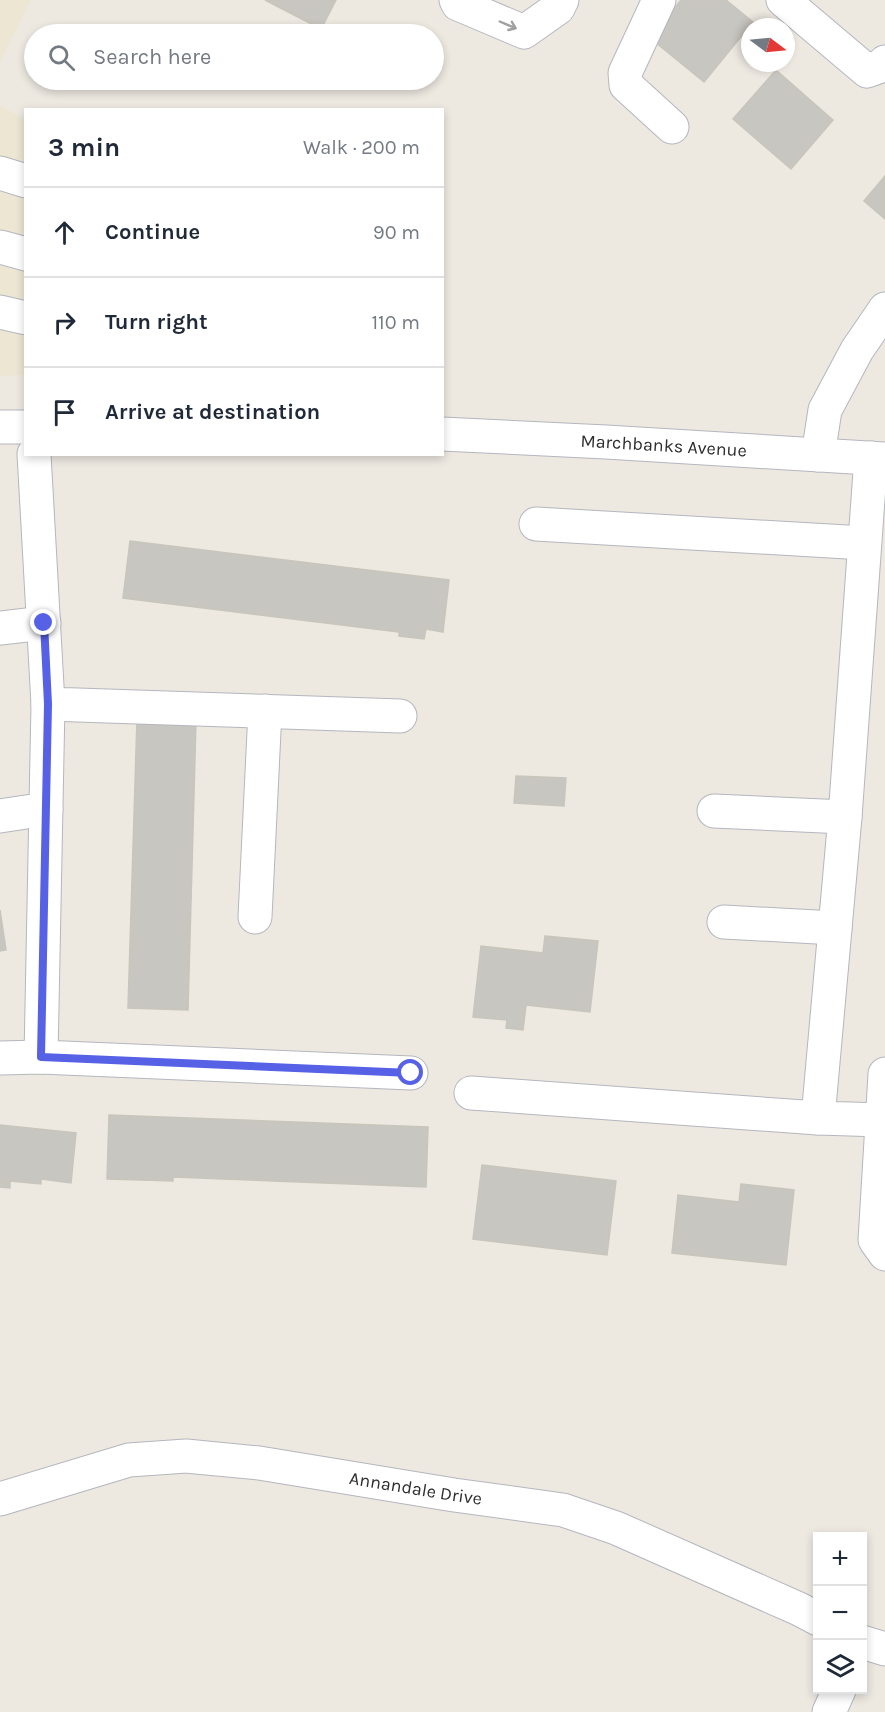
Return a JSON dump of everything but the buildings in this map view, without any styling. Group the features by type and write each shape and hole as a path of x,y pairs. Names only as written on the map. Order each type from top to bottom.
{"street":[{"path":"456,0 458,4 524,32 558,8 561,0"},
{"path":"659,0 625,73 626,86 672,127"},
{"path":"795,4 867,71 885,62"},
{"path":"0,173 24,180"},
{"path":"0,247 24,253"},
{"path":"818,455 825,410 857,350 885,309"},
{"path":"0,312 24,318"},
{"path":"0,428 24,427"},
{"name":"Marchbanks Avenue","path":"444,434 878,459"},
{"path":"34,456 48,704 41,1057"},
{"path":"818,1118 845,817 864,543 878,459"},
{"path":"536,524 864,543"},
{"path":"0,628 44,623"},
{"path":"48,704 400,716"},
{"path":"255,917 265,711"},
{"path":"0,816 46,809"},
{"path":"714,811 845,817"},
{"path":"724,922 835,928"},
{"path":"0,1058 41,1057 411,1073"},
{"path":"885,1074 875,1240 885,1254"},
{"path":"471,1092 818,1118 882,1120"},
{"name":"Annandale Drive","path":"0,1499 129,1460 186,1456 259,1463 454,1495 564,1510 616,1528 813,1616"},
{"path":"867,1644 885,1649"},
{"path":"829,1712 837,1694"}],"shaded area":[{"path":"0,0 31,0 0,62"},
{"path":"0,105 24,119 24,375 0,376"}],"route":[{"path":"44,623 48,704 41,1057 411,1073"}]}
